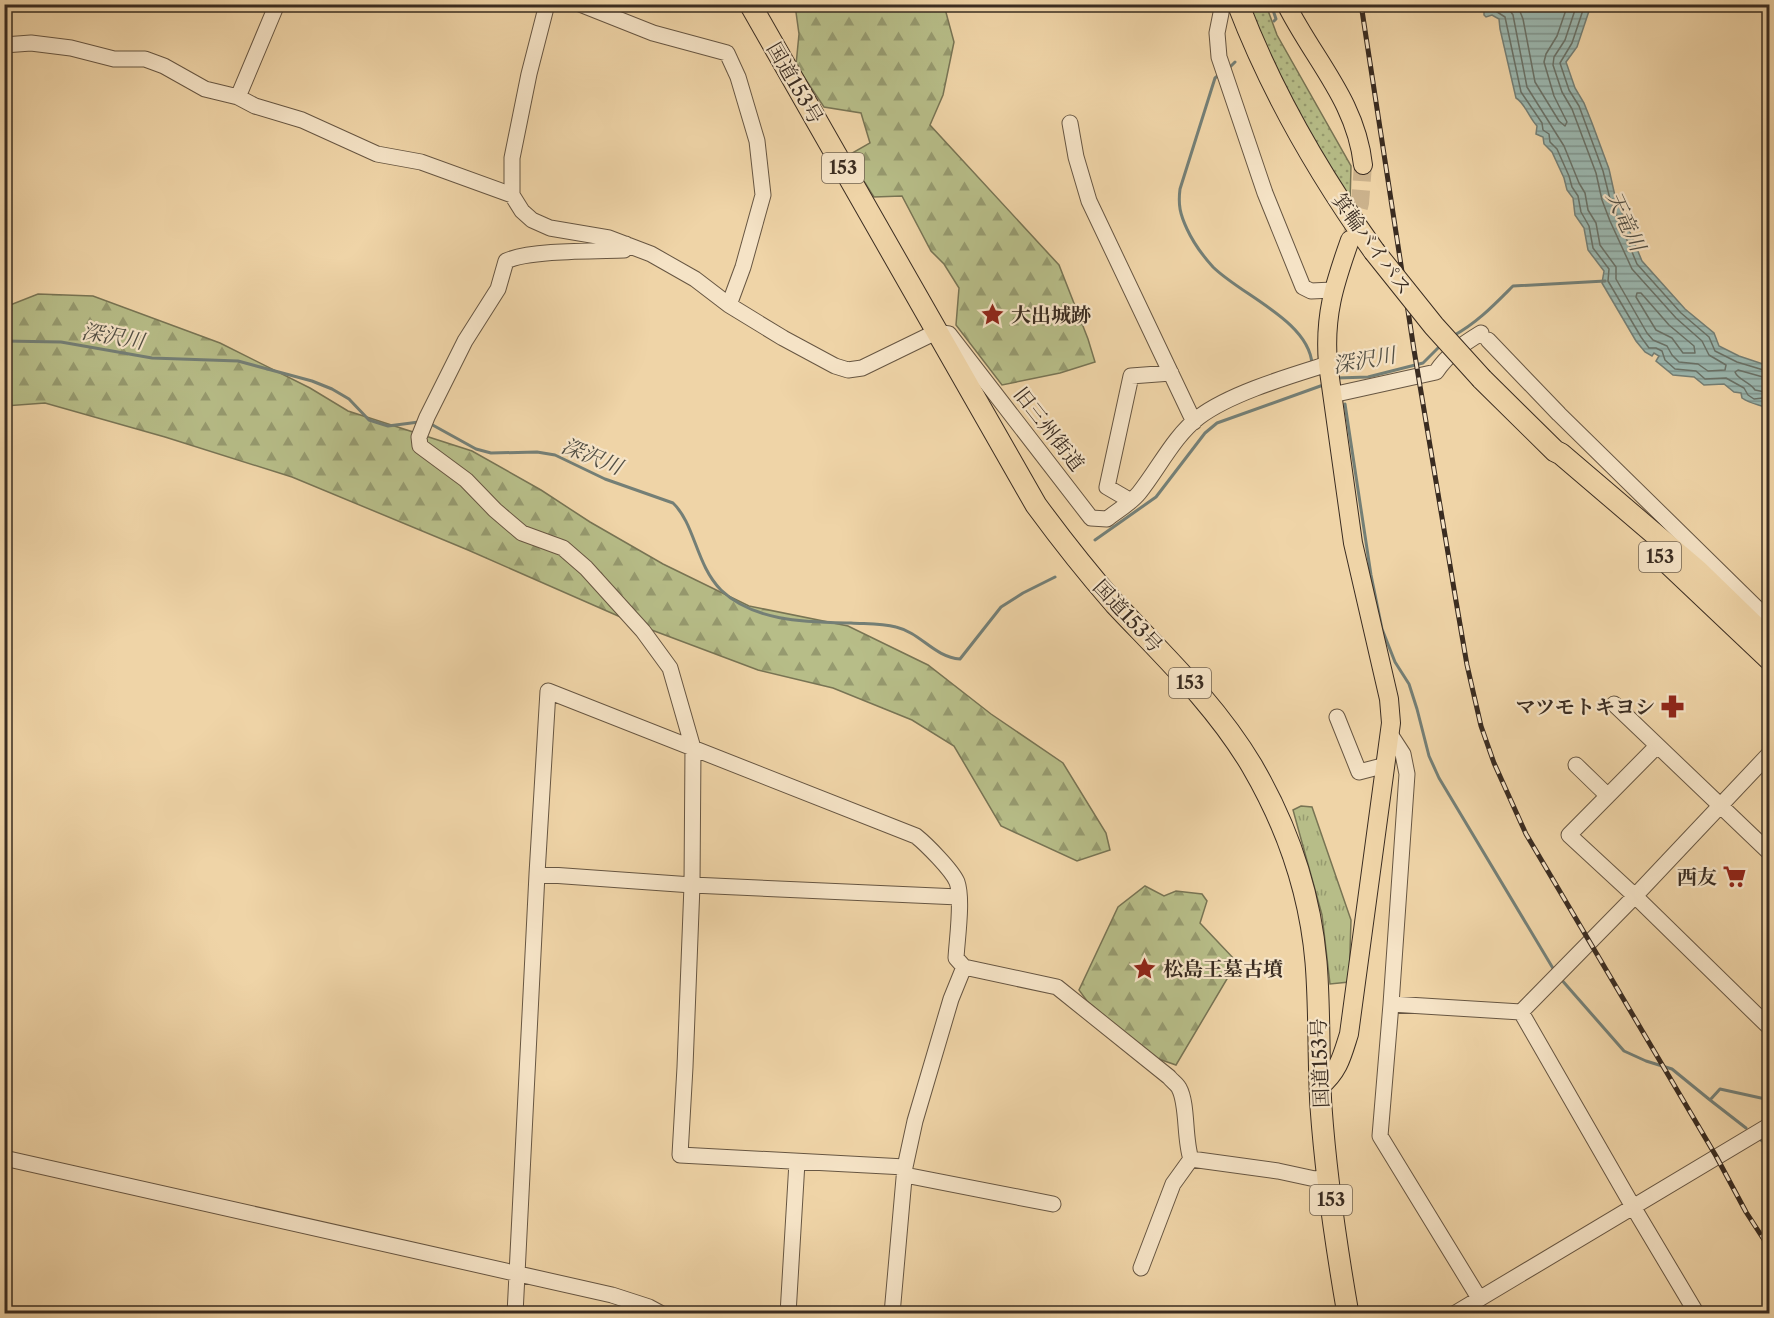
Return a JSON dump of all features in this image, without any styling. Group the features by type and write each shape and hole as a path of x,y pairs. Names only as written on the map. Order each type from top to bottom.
{"highway":[{"name":"国道153号","path":"750,4 1036,505 1060,540 1099,585 1204,698 1232,735 1270,799 1294,860 1311,927 1316,962 1320,1087 1328,1177 1348,1314"},
{"name":"箕輪バイパス","path":"1230,9 1299,135 1342,205 1374,251 1434,326 1482,379 1555,451 1698,571 1770,641"},
{"name":"箕輪バイパス","path":"1555,451 1557,459 1770,660"}],"main road":[{"path":"1286,4 1298,29 1330,75 1347,105 1358,138 1363,165"},
{"path":"1320,1087 1332,1076 1350,1034 1390,734 1389,699 1364,596 1352,533 1328,366 1326,340 1333,290 1350,240"}],"street":[{"path":"238,97 277,4"},
{"path":"547,4 529,74 512,158 512,195 522,211 532,220 550,228 609,238 651,254 695,279 729,304 783,338 848,370 862,368 936,332"},
{"path":"580,4 653,33 727,53 738,77 757,141 763,195 755,228 729,304"},
{"path":"1230,9 1217,33 1219,57 1265,193 1303,287 1311,291 1333,290"},
{"path":"4,45 31,43 72,48 114,59 145,59 164,66 205,89 238,97 255,106 302,120 377,154 421,162 512,195"},
{"path":"1070,123 1076,157 1089,201 1194,422"},
{"path":"626,244 624,250 514,257 506,261 498,289 465,341 424,424 420,446 466,480 495,510 522,533 563,548 586,568 670,668 693,748 692,885 680,1155 905,1171 1053,1204"},
{"name":"旧三州街道","path":"936,332 949,334 1091,518 1107,519 1134,498 1182,434 1194,422 1219,405 1274,382 1328,366"},
{"path":"1331,391 1436,372 1444,360 1461,344 1485,337 1770,621"},
{"path":"1134,498 1107,487 1131,376 1170,374"},
{"path":"515,1314 548,691 916,836 927,844 956,881 959,897 956,958 964,967 1057,987 1169,1077 1179,1088 1186,1145 1191,1159"},
{"path":"1614,704 1770,854"},
{"path":"1337,717 1359,772 1386,765"},
{"path":"1390,734 1403,754 1407,774 1392,1004 1380,1136 1479,1298"},
{"path":"1657,746 1569,835 1635,896 1770,1029"},
{"path":"1521,1012 1770,753"},
{"path":"1576,765 1607,795"},
{"path":"537,874 692,885 959,897"},
{"path":"892,1314 905,1171 915,1121 951,999 964,967"},
{"path":"1392,1004 1521,1012"},
{"path":"1521,1012 1697,1314"},
{"path":"1454,1314 1770,1125"},
{"path":"4,1158 612,1295 649,1307 662,1314"},
{"path":"1191,1159 1278,1171 1315,1179 1328,1177"},
{"path":"1141,1268 1173,1184 1191,1159"},
{"path":"788,1314 797,1162"}],"green space":[{"path":"795,5 944,5 954,42 943,95 930,125 1059,265 1095,362 1060,373 1002,385 956,325 959,288 944,264 931,251 902,196 874,197 847,156 870,143 861,113 824,107 796,65 799,34"},
{"path":"1246,5 1266,5 1277,35 1351,166 1350,204 1315,147"},
{"path":"38,294 93,296 220,343 310,388 348,411 472,451 663,564 749,606 848,626 928,665 991,714 1063,763 1106,833 1110,850 1077,861 1001,826 954,746 912,720 833,688 758,670 641,626 468,550 292,477 165,437 45,403 5,406 5,307"},
{"path":"1301,806 1312,807 1351,920 1349,982 1330,984 1322,915 1293,810"},
{"path":"1145,886 1164,896 1176,891 1202,894 1207,901 1200,923 1237,962 1176,1065 1153,1057 1087,1001 1079,990 1118,907"}],"water":[{"path":"1484,5 1591,5 1577,47 1566,62 1575,88 1592,123 1609,169 1615,196 1642,261 1685,309 1714,333 1719,346 1739,356 1769,366 1769,409 1742,398 1741,393 1734,392 1724,384 1704,385 1694,377 1673,375 1656,361 1659,356 1654,353 1652,356 1645,352 1636,341 1602,283 1604,271 1588,250 1584,228 1575,215 1573,198 1567,190 1552,152 1544,144 1543,137 1536,134 1537,126 1522,103 1516,98 1499,19 1492,15 1486,17"}],"waterway":[{"path":"1271,4 1276,19 1274,21"},
{"path":"1228,69 1235,62"},
{"path":"1220,74 1215,78 1180,189 1179,205 1183,219 1195,244 1213,267 1272,310 1299,335 1308,349 1312,364"},
{"name":"深沢川","path":"1453,336 1478,319 1513,286 1605,281"},
{"name":"深沢川","path":"4,341 61,342 152,358 238,361 312,381 332,389 349,399 369,420 388,426 419,422"},
{"name":"深沢川","path":"1337,378 1368,377 1423,363 1441,345"},
{"name":"深沢川","path":"1095,540 1156,497 1205,433 1217,423 1326,384"},
{"path":"1345,404 1371,575 1382,629 1395,662 1409,684 1429,756 1439,778 1554,970"},
{"name":"深沢川","path":"429,423 476,449 491,453 537,452 555,455 605,479 673,503 686,522 706,569 721,590 734,601 765,614 800,621 879,624 896,627 913,634 935,650 960,659 1001,607 1055,577"},
{"path":"1560,978 1624,1051 1672,1069 1710,1100 1720,1089 1770,1100"},
{"path":"1710,1100 1746,1128"},
{"path":"1761,1140 1770,1147"}],"tunnel":[{"path":"1352,234 1360,203 1363,165"}],"railway":[{"path":"1361,4 1414,350 1467,665 1481,726 1494,763 1526,834 1716,1156 1746,1212 1770,1249"}],"place":[{"name":"大出城跡","path":"993,315"},
{"name":"マツモトキヨシ","path":"1673,707"},
{"name":"西友","path":"1735,877"},
{"name":"松島王墓古墳","path":"1145,969"}],"water label":[{"name":"天竜川","path":"1626,221"}]}
